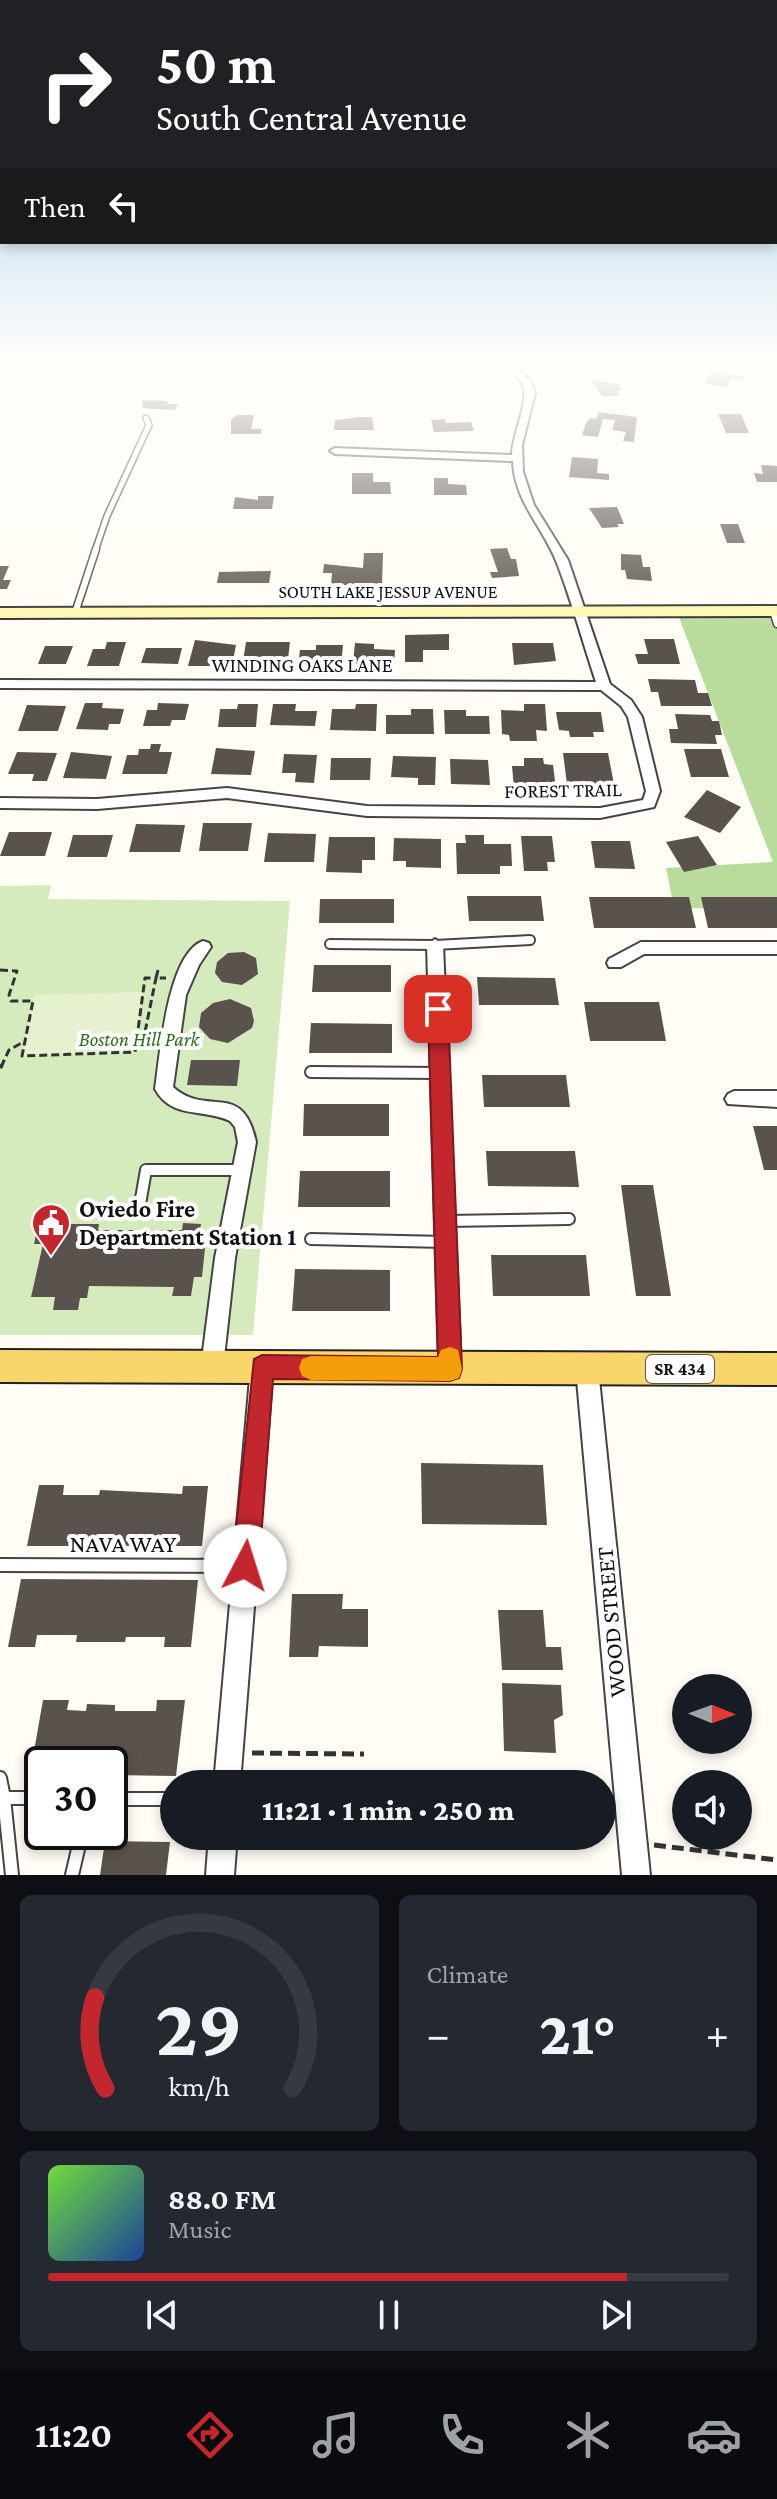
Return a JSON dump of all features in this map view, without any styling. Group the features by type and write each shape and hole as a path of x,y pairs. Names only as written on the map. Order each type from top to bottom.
{"main road":[{"name":"SR 434","path":"0,1366 777,1369"}],"street":[{"path":"452,456 517,458"},
{"name":"FOREST TRAIL","path":"0,803 97,804 227,793 367,811 600,813 649,804 653,791 643,742 626,703 604,686 562,560 529,505 517,458"},
{"name":"SOUTH LAKE JESSUP AVENUE","path":"0,613 580,612 776,616"},
{"name":"WINDING OAKS LANE","path":"0,684 604,686"},
{"path":"435,945 450,1369"},
{"path":"203,947 190,960 182,978 164,1089 174,1103 236,1113 246,1125 243,1170 225,1258 212,1367"},
{"path":"615,963 641,948 777,948"},
{"path":"734,1099 777,1099"},
{"path":"228,1770 262,1367"},
{"name":"WOOD STREET","path":"587,1369 636,1875"},
{"path":"220,1875 222,1850"}],"lane":[{"path":"75,613 107,516 135,456"},
{"path":"330,944 435,945 482,940 530,940"},
{"path":"311,1072 441,1073"},
{"path":"139,1210 146,1170 243,1170"},
{"path":"446,1221 569,1219"},
{"path":"311,1239 446,1242"},
{"name":"NAVA WAY","path":"0,1565 245,1566"},
{"path":"0,1778 12,1875"},
{"path":"4,1798 24,1798"},
{"path":"128,1799 160,1799"},
{"path":"72,1875 78,1850"}],"path":[{"path":"0,970 17,971 9,995 11,1001 33,1001 22,1056 135,1052 145,978 156,978 145,1032"},
{"path":"0,997 9,995"},
{"path":"0,1068 9,1050 25,1041"},
{"path":"229,1753 364,1754"},
{"path":"633,1842 777,1860"}],"green space":[{"path":"678,615 777,615 777,909 674,908 666,868 773,862"},
{"name":"Boston Hill Park","path":"51,885 48,899 290,901 253,1335 0,1335 0,886"},
{"path":"142,992 135,1052 22,1056 34,995"}],"building":[{"path":"572,457 598,459 597,473 609,474 609,480 569,477"},
{"path":"761,465 777,466 777,482 757,482 754,473 763,474"},
{"path":"352,473 373,473 373,482 390,482 391,494 352,494"},
{"path":"434,478 448,478 448,484 466,485 467,495 434,495"},
{"path":"258,496 274,496 272,509 233,509 235,497 258,500"},
{"path":"617,507 624,524 602,528 589,508"},
{"path":"720,524 738,524 745,543 727,543"},
{"path":"507,548 511,559 516,559 519,576 492,578 490,572 498,572 490,549"},
{"path":"364,553 383,553 382,585 331,585 332,573 323,573 324,564 363,568"},
{"path":"621,554 641,555 643,567 650,567 652,581 627,579 625,570 621,570"},
{"path":"0,566 9,566 3,580 11,580 7,589 0,589"},
{"path":"271,571 269,583 217,583 219,572"},
{"path":"449,634 449,650 423,650 423,662 405,662 405,635"},
{"path":"644,639 674,639 680,664 638,664 635,654 648,654"},
{"path":"195,640 236,645 232,666 188,666"},
{"path":"107,642 126,642 119,666 87,666 93,649 105,649"},
{"path":"246,642 290,642 287,668 266,668 267,661 243,661"},
{"path":"355,643 374,644 374,649 395,650 394,665 353,664"},
{"path":"512,643 553,643 556,661 514,665"},
{"path":"316,645 343,645 341,667 298,667 300,650 316,650"},
{"path":"45,646 73,646 66,664 38,664"},
{"path":"146,648 182,648 178,664 141,663"},
{"path":"648,679 695,680 698,693 708,693 712,706 661,706 658,692 651,692"},
{"path":"85,703 103,703 102,708 124,709 120,724 109,724 108,730 76,729"},
{"path":"158,703 189,704 185,720 172,720 170,726 143,726 147,710 157,710"},
{"path":"238,704 258,704 256,727 218,727 220,709 237,709"},
{"path":"273,704 296,704 295,711 317,711 315,726 270,725"},
{"path":"356,704 377,704 376,731 330,730 332,709 355,709"},
{"path":"524,704 545,704 547,731 536,730 537,741 510,741 509,735 502,734 501,710 524,711"},
{"path":"27,705 66,706 58,731 18,731"},
{"path":"411,709 433,709 434,734 386,734 386,715 411,715"},
{"path":"444,710 466,710 466,716 489,716 490,734 445,734"},
{"path":"556,712 601,712 604,732 593,732 594,737 570,737 569,731 559,730"},
{"path":"675,714 710,715 712,721 719,721 722,735 715,735 717,744 671,743 669,729 678,729"},
{"path":"151,744 161,744 159,752 172,752 167,774 122,774 127,755 138,755 139,749 150,749"},
{"path":"216,748 255,751 251,775 211,774"},
{"path":"684,749 721,749 729,777 691,777"},
{"path":"17,752 57,753 47,781 32,781 34,774 8,774"},
{"path":"71,752 112,756 106,779 63,778"},
{"path":"563,753 608,753 614,784 567,784"},
{"path":"284,754 317,755 314,783 295,782 296,773 282,773"},
{"path":"393,756 436,757 435,785 418,785 418,778 391,777"},
{"path":"331,758 371,758 370,780 330,780"},
{"path":"524,758 543,758 544,764 553,765 556,789 514,788 512,766 524,766"},
{"path":"450,759 488,760 490,785 451,784"},
{"path":"707,790 741,807 720,833 684,817"},
{"path":"203,823 252,823 248,851 199,851"},
{"path":"136,824 185,825 180,852 129,852"},
{"path":"9,832 52,832 45,856 0,856"},
{"path":"268,833 316,834 314,862 264,862"},
{"path":"73,835 113,835 107,857 67,857"},
{"path":"465,835 484,835 484,844 511,844 512,866 500,866 500,874 457,874 456,843 466,843"},
{"path":"521,836 552,836 555,862 547,862 548,871 524,871"},
{"path":"698,836 717,865 684,872 666,842"},
{"path":"329,837 375,837 375,860 362,860 362,873 326,872"},
{"path":"394,838 441,839 441,868 406,867 406,861 393,861"},
{"path":"591,841 630,841 635,869 595,868"},
{"path":"467,896 541,896 544,921 469,921"},
{"path":"589,897 689,897 696,928 594,928"},
{"path":"701,897 777,897 777,928 708,928"},
{"path":"320,899 394,899 394,923 319,923"},
{"path":"244,952 256,958 258,974 242,985 222,982 215,973 217,962 228,953"},
{"path":"314,965 391,965 391,992 312,992"},
{"path":"477,977 555,978 559,1005 479,1005"},
{"path":"230,999 251,1008 252,1028 228,1043 210,1039 199,1027 201,1013 213,1003"},
{"path":"584,1002 659,1002 666,1041 590,1041"},
{"path":"311,1023 392,1024 392,1053 309,1053"},
{"path":"191,1060 240,1060 237,1086 187,1085"},
{"path":"482,1075 566,1075 570,1107 484,1107"},
{"path":"304,1104 389,1104 389,1136 303,1136"},
{"path":"753,1126 777,1126 777,1170 764,1170"},
{"path":"486,1151 575,1151 579,1187 488,1186"},
{"path":"300,1171 390,1171 390,1207 298,1207"},
{"path":"621,1185 653,1185 671,1296 636,1296"},
{"path":"40,1217 68,1217 66,1224 99,1224 98,1230 182,1230 183,1223 201,1224 197,1248 205,1248 202,1277 194,1277 191,1296 172,1296 174,1287 89,1286 87,1298 80,1298 78,1310 53,1310 55,1297 31,1297 43,1244 34,1244"},
{"path":"491,1255 586,1255 590,1296 493,1296"},
{"path":"295,1269 390,1270 390,1311 292,1311"},
{"path":"421,1463 543,1465 547,1525 422,1524"},
{"path":"39,1485 64,1485 63,1495 99,1495 100,1490 182,1494 183,1486 208,1486 202,1546 27,1546"},
{"path":"21,1579 198,1580 191,1647 164,1647 165,1637 126,1637 125,1642 76,1642 77,1635 37,1635 35,1647 8,1647"},
{"path":"292,1594 343,1594 342,1609 368,1609 368,1647 319,1646 318,1657 289,1657"},
{"path":"498,1610 543,1610 546,1647 561,1647 563,1670 502,1670"},
{"path":"502,1683 561,1685 563,1715 554,1720 556,1753 504,1751"},
{"path":"43,1700 69,1700 67,1710 86,1711 87,1704 115,1705 115,1711 156,1711 157,1700 185,1700 177,1770 160,1770 160,1776 128,1775 128,1746 35,1746"},
{"path":"128,1841 160,1842 160,1850 169,1850 166,1875 100,1875 104,1850 128,1850"}],"slow traffic":[{"path":"311,1368 450,1369 450,1359"}],"place":[{"name":"Oviedo Fire Department Station 1","path":"51,1257"}],"route":[{"path":"245,1566 262,1367 450,1369 438,1009"}]}
